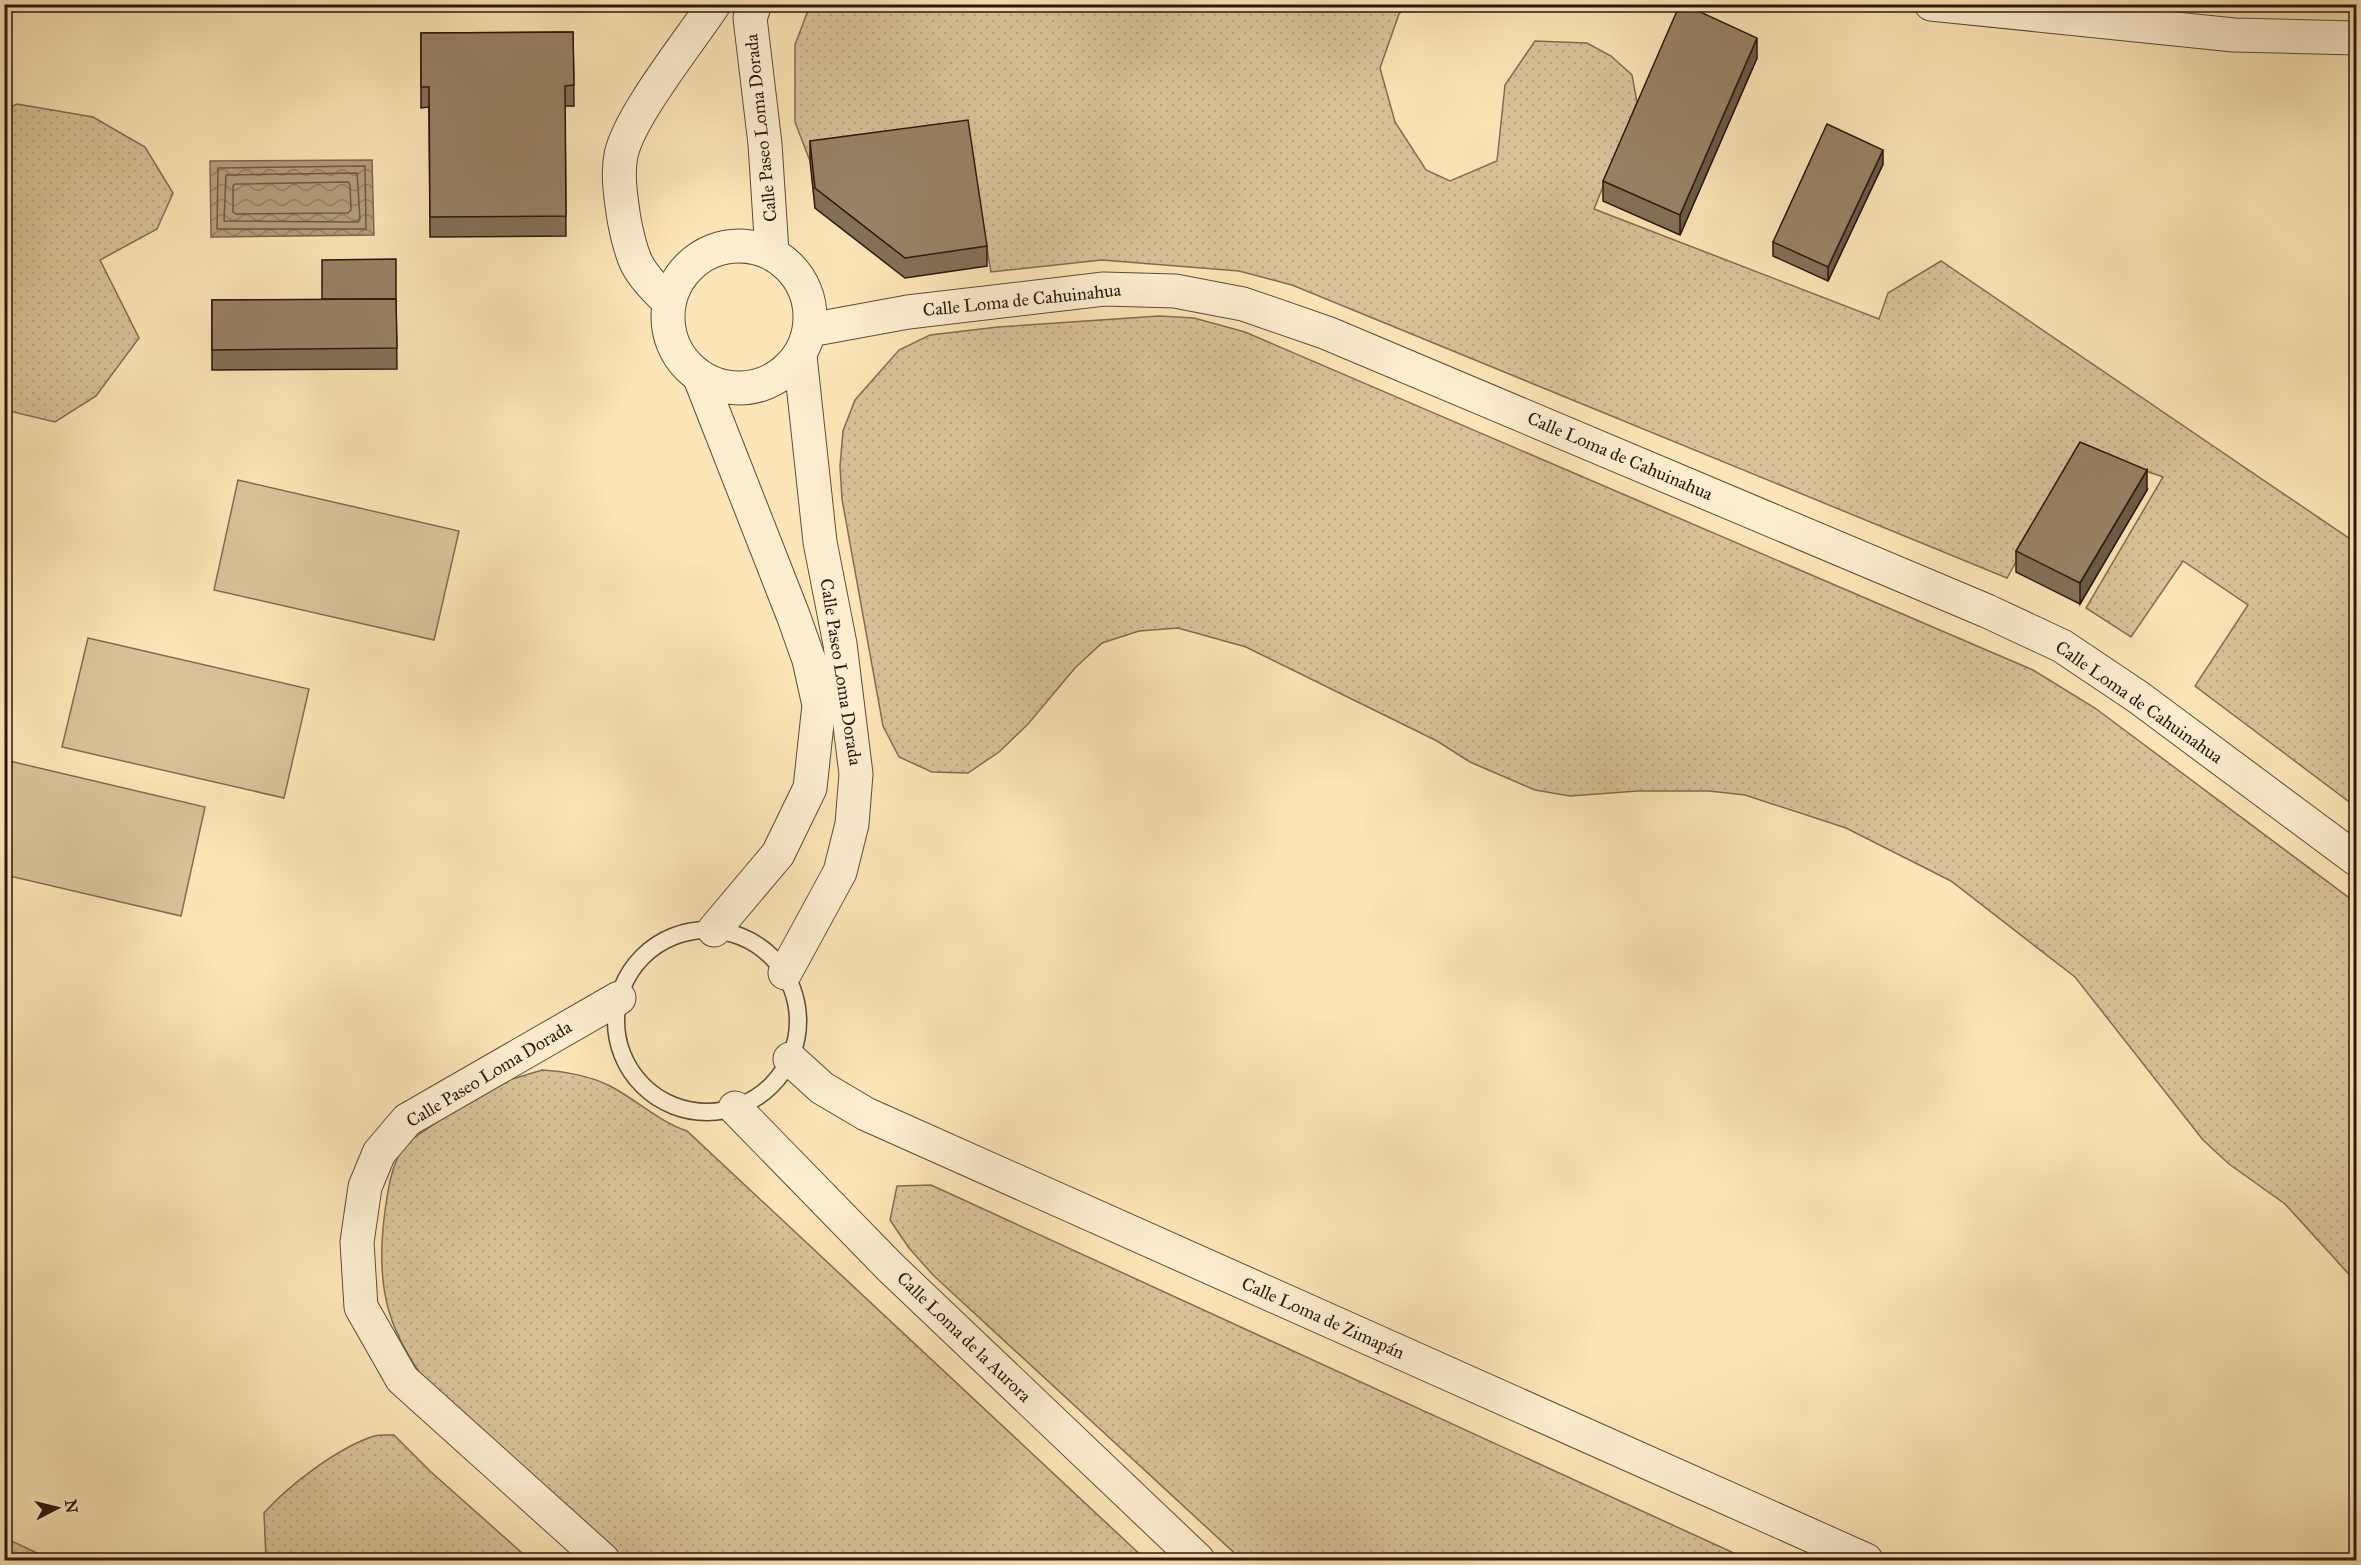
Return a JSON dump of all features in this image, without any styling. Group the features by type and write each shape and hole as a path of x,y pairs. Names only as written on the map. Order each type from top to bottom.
{"street":[{"path":"668,301 642,276 629,246 620,196 621,156 634,124 714,4"},
{"name":"Calle Paseo Loma Dorada","path":"755,4 750,18 765,144 772,252"},
{"path":"1931,4 2234,35 2356,38"},
{"name":"Calle Paseo Loma Dorada","path":"714,930 778,855 810,788 819,705 809,660 793,615 700,378 678,355 668,324 668,301 687,266 712,249 743,244 772,252 796,271 809,299 805,343 820,542 840,644 856,774 852,824 840,872 785,973"},
{"name":"Calle Loma de Cahuinahua","path":"805,343 908,312 1104,289 1175,291 1254,308 1327,333 1988,611 2062,646 2138,697 2356,858"},
{"name":"Calle Paseo Loma Dorada","path":"700,378 727,388 754,387 780,376 805,343"},
{"name":"Calle Paseo Loma Dorada","path":"603,1560 402,1379 361,1307 357,1242 365,1187 379,1153 407,1120 619,998"},
{"name":"Calle Loma de Zimapán","path":"790,1059 822,1088 866,1114 1866,1560"},
{"name":"Calle Loma de la Aurora","path":"735,1108 890,1267 1198,1560"}],"lane":[{"path":"714,930 742,936 767,951 785,973 796,1001 798,1030 790,1059 768,1090 735,1108 704,1113 672,1106 645,1088 625,1061 616,1030 619,998 632,969 655,946 683,932 714,930"}],"shaded area":[{"path":"810,5 1408,5 1399,14 1380,68 1395,122 1426,170 1450,181 1497,161 1505,85 1535,41 1587,43 1611,56 1632,75 1637,102 1594,209 1879,319 1888,293 1941,261 2356,543 2356,807 2195,686 2248,605 2183,561 2131,637 2086,608 2163,477 2080,448 2007,578 1292,285 1239,271 1102,260 991,272 968,140 810,161 795,122 795,45"},
{"path":"17,104 93,117 145,147 173,193 157,229 100,260 139,338 96,396 55,422 5,410 4,110"},
{"path":"1159,316 1194,318 1245,332 2033,670 2095,708 2356,903 2356,1282 2285,1204 2229,1164 2203,1140 2075,977 1951,881 1846,828 1745,795 1709,791 1638,791 1570,796 1535,790 1470,762 1437,741 1246,647 1178,628 1139,631 1102,643 1075,668 1028,724 999,752 968,773 932,772 899,757 883,726 842,499 840,466 843,431 855,400 899,350 930,335 998,327"},
{"path":"238,480 459,531 434,640 214,590"},
{"path":"88,638 309,689 284,798 62,747"},
{"path":"5,760 205,807 181,916 5,875"},
{"path":"542,1070 577,1075 602,1082 667,1122 687,1131 1146,1560 619,1560 440,1400 408,1355 397,1334 384,1290 382,1240 386,1203 393,1170 404,1146 494,1086"},
{"path":"931,1185 1749,1560 1242,1560 933,1275 909,1248 890,1220 897,1186"},
{"path":"394,1435 431,1472 530,1560 266,1560 264,1513 274,1502 313,1469 343,1450 373,1436"},
{"path":"5,1538 52,1560 5,1560"}],"water":[{"path":"372,160 374,235 211,237 210,161"}],"building":[{"path":"1680,4 1757,38 1680,215 1603,181"},
{"path":"573,32 574,85 565,86 566,216 430,217 429,87 421,87 421,33"},
{"path":"968,120 987,246 905,258 815,188 810,141"},
{"path":"1827,124 1883,150 1828,267 1773,242"},
{"path":"396,259 396,299 322,299 322,260"},
{"path":"396,299 397,348 212,350 212,300"},
{"path":"2080,442 2147,470 2080,583 2016,551"}]}
